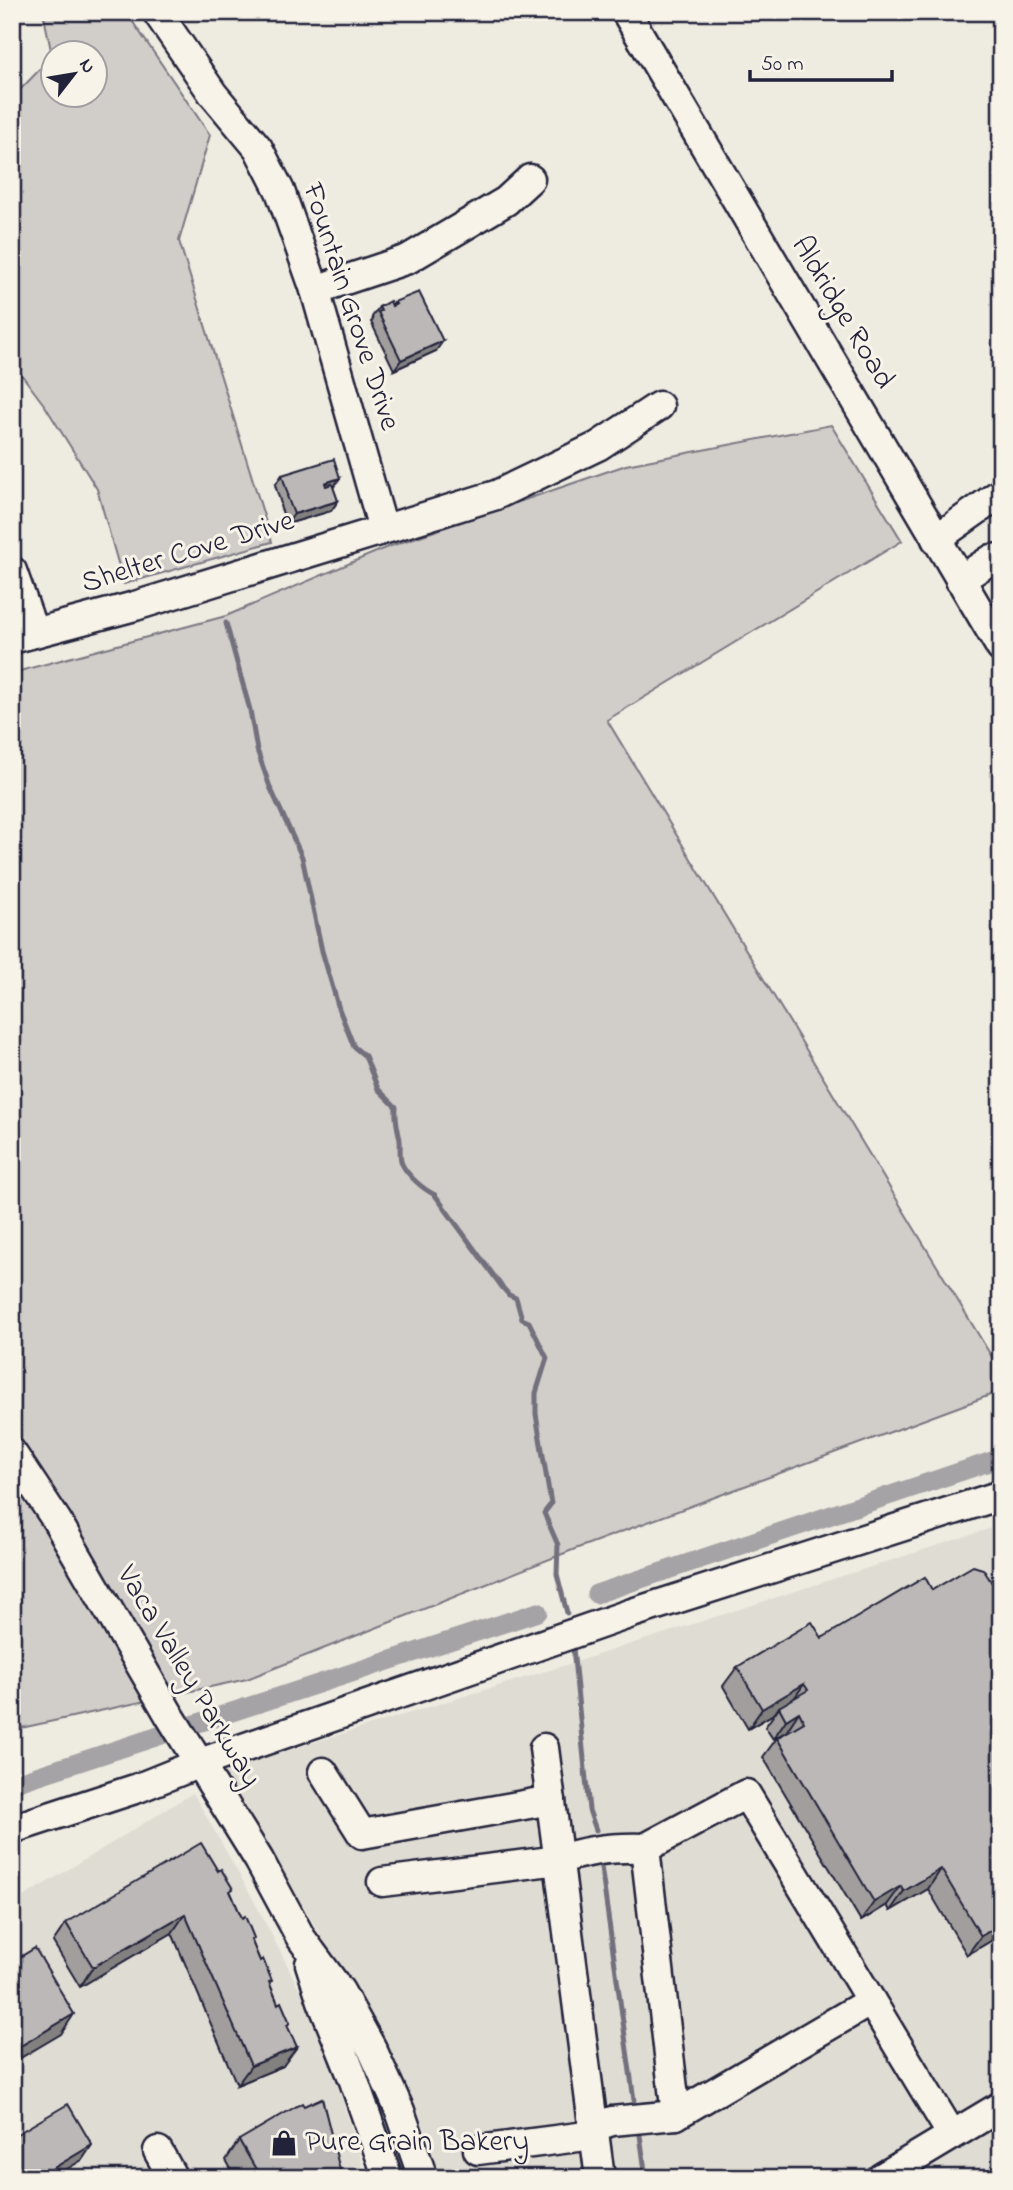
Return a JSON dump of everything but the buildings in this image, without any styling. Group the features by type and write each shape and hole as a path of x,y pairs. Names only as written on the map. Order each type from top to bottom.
{"street":[{"name":"Fountain Grove Drive","path":"157,12 213,94 258,148 280,191 315,290 383,530"},
{"name":"Aldridge Road","path":"626,12 1001,648"},
{"path":"315,290 408,259 506,201 530,179"},
{"name":"Shelter Cove Drive","path":"23,636 135,606 496,495 598,446 659,406"},
{"path":"936,538 1001,493"},
{"path":"960,580 992,559 1001,558"},
{"path":"12,570 23,636"},
{"name":"Vaca Valley Parkway","path":"12,1453 57,1521 170,1716 259,1860 301,1938 340,1991 372,2049 400,2111 423,2178"},
{"path":"12,1829 138,1788 196,1758 632,1613 1001,1495"},
{"path":"544,1748 600,2178"},
{"path":"323,1772 362,1834 551,1800"},
{"path":"382,1882 559,1860 574,1854 628,1847 645,1848 746,1794 952,2135"},
{"path":"645,1848 676,2115"},
{"name":"Vaca Valley Parkway","path":"301,1938 322,2001 354,2078 388,2178"},
{"path":"478,2150 594,2131 612,2122 676,2115 871,2001"},
{"path":"881,2178 1001,2106"},
{"path":"158,2151 173,2178"}],"shaded area":[{"path":"43,12 126,12 210,135 179,241 272,542 124,584 97,489 45,406 12,362 12,98 38,71 38,108 108,108 108,38 48,38"},
{"path":"831,425 902,541 607,720 1001,1372 1001,1391 575,1549 247,1679 12,1730 12,673 226,616 388,547 626,465"},
{"path":"1001,1525 1001,2178 439,2178 429,2140 395,2063 224,1770 566,1665"},
{"path":"193,1793 252,1897 319,2027 365,2178 12,2178 12,1904"}],"waterway":[{"path":"226,623 250,710 257,750 270,787 302,857 322,951 339,1009 354,1047 365,1056 378,1089 396,1107 402,1164 416,1182 435,1195 502,1287 516,1298 522,1319 529,1322 547,1358 536,1393 536,1414 551,1504 544,1513 558,1545 557,1574 567,1613"},
{"path":"596,1594 1001,1458"},
{"path":"12,1784 538,1612"},
{"path":"573,1648 589,1810 596,1830"},
{"path":"601,1866 634,2100"},
{"path":"640,2135 646,2178"}],"place":[{"name":"Pure Grain Bakery","path":"284,2143"}]}
